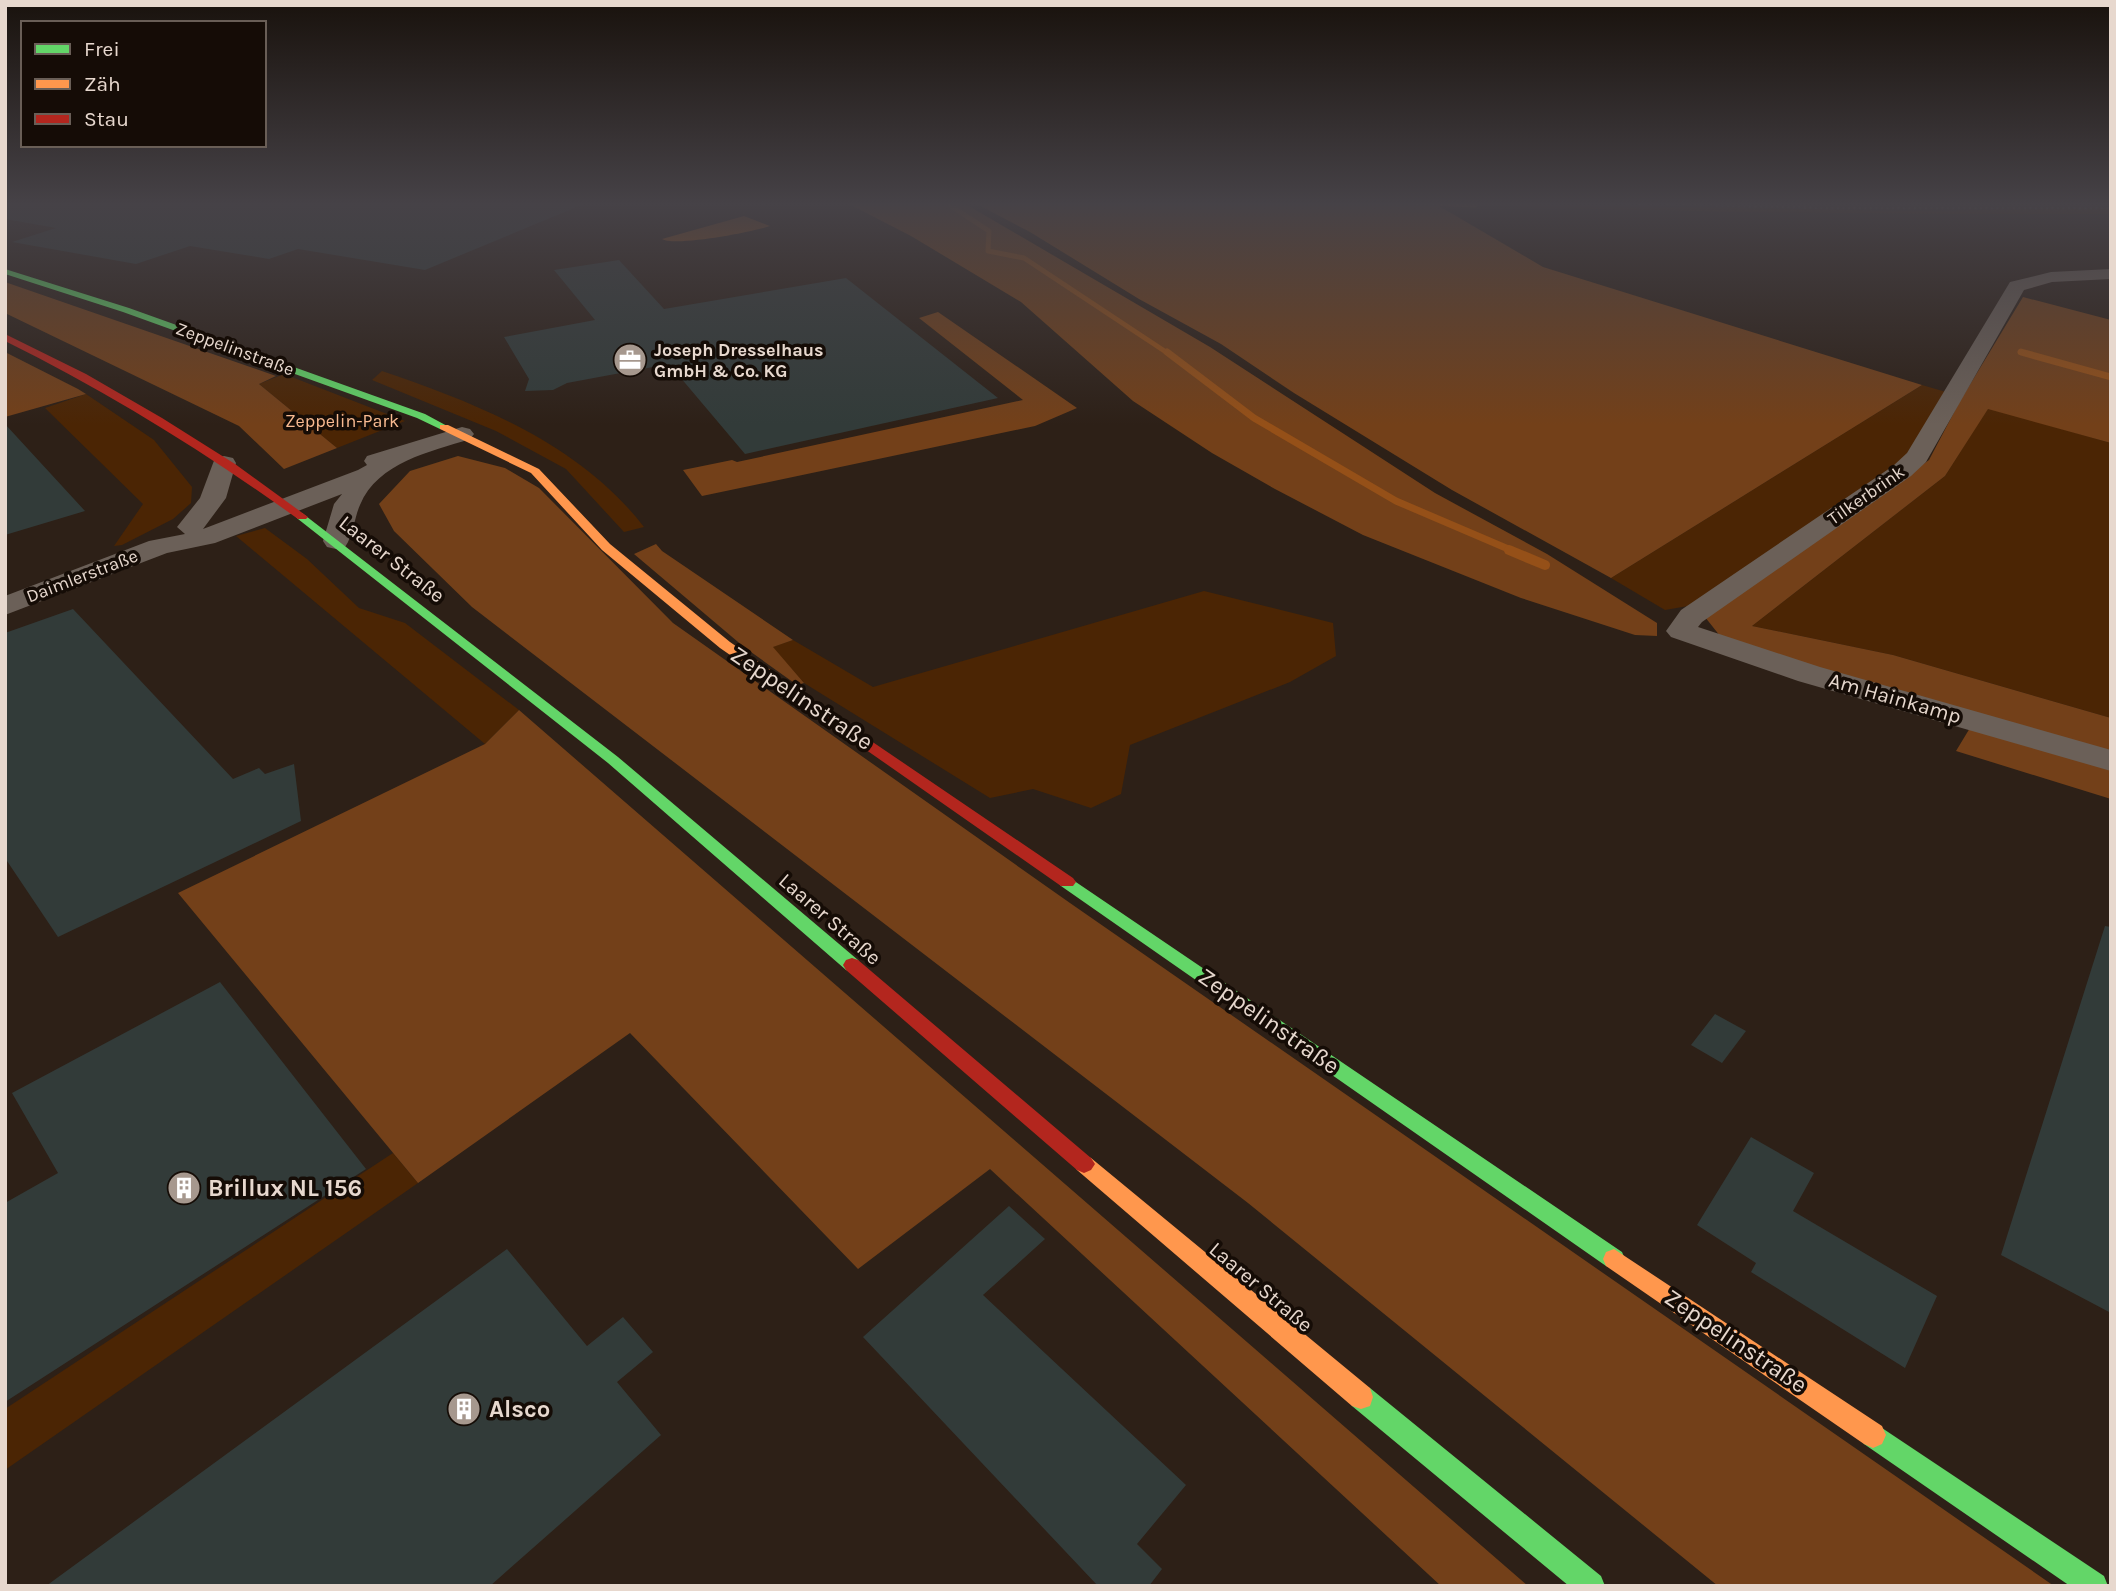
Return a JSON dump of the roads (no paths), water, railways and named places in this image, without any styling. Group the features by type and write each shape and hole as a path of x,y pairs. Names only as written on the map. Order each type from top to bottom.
{"street":[{"name":"Zeppelinstraße","path":"21,276 126,310 328,382 462,434 535,471 606,547 725,645 1502,1183 2094,1586"},
{"name":"Tilkerbrink","path":"1681,631 1691,616 1902,471 1917,457 2017,286 2051,277 2066,276"},
{"name":"Laarer Straße","path":"5,337 57,362 153,416 336,541 612,760 1241,1299 1591,1586"},
{"path":"281,501 348,468 397,457 462,434"},
{"path":"281,501 368,475 397,457"},
{"name":"Daimlerstraße","path":"159,547 190,527 204,514 219,489 224,463"},
{"path":"336,541 346,504 368,475"},
{"name":"Daimlerstraße","path":"190,527 281,501"},
{"name":"Daimlerstraße","path":"5,606 159,547 206,537 281,501"},
{"name":"Am Hainkamp","path":"1681,631 1809,674 2111,761"}],"waterway":[{"path":"1052,276 1169,354"},
{"path":"1167,352 1254,418 1396,501 1513,551"},
{"path":"2028,354 2021,352 2111,377"},
{"path":"1509,550 1545,565"}],"place":[{"name":"Joseph Dresselhaus GmbH & Co. KG","path":"630,360"},
{"name":"Brillux NL 156","path":"184,1188"},
{"name":"Alsco","path":"464,1409"}],"park label":[{"name":"Zeppelin-Park","path":"342,421"}]}
